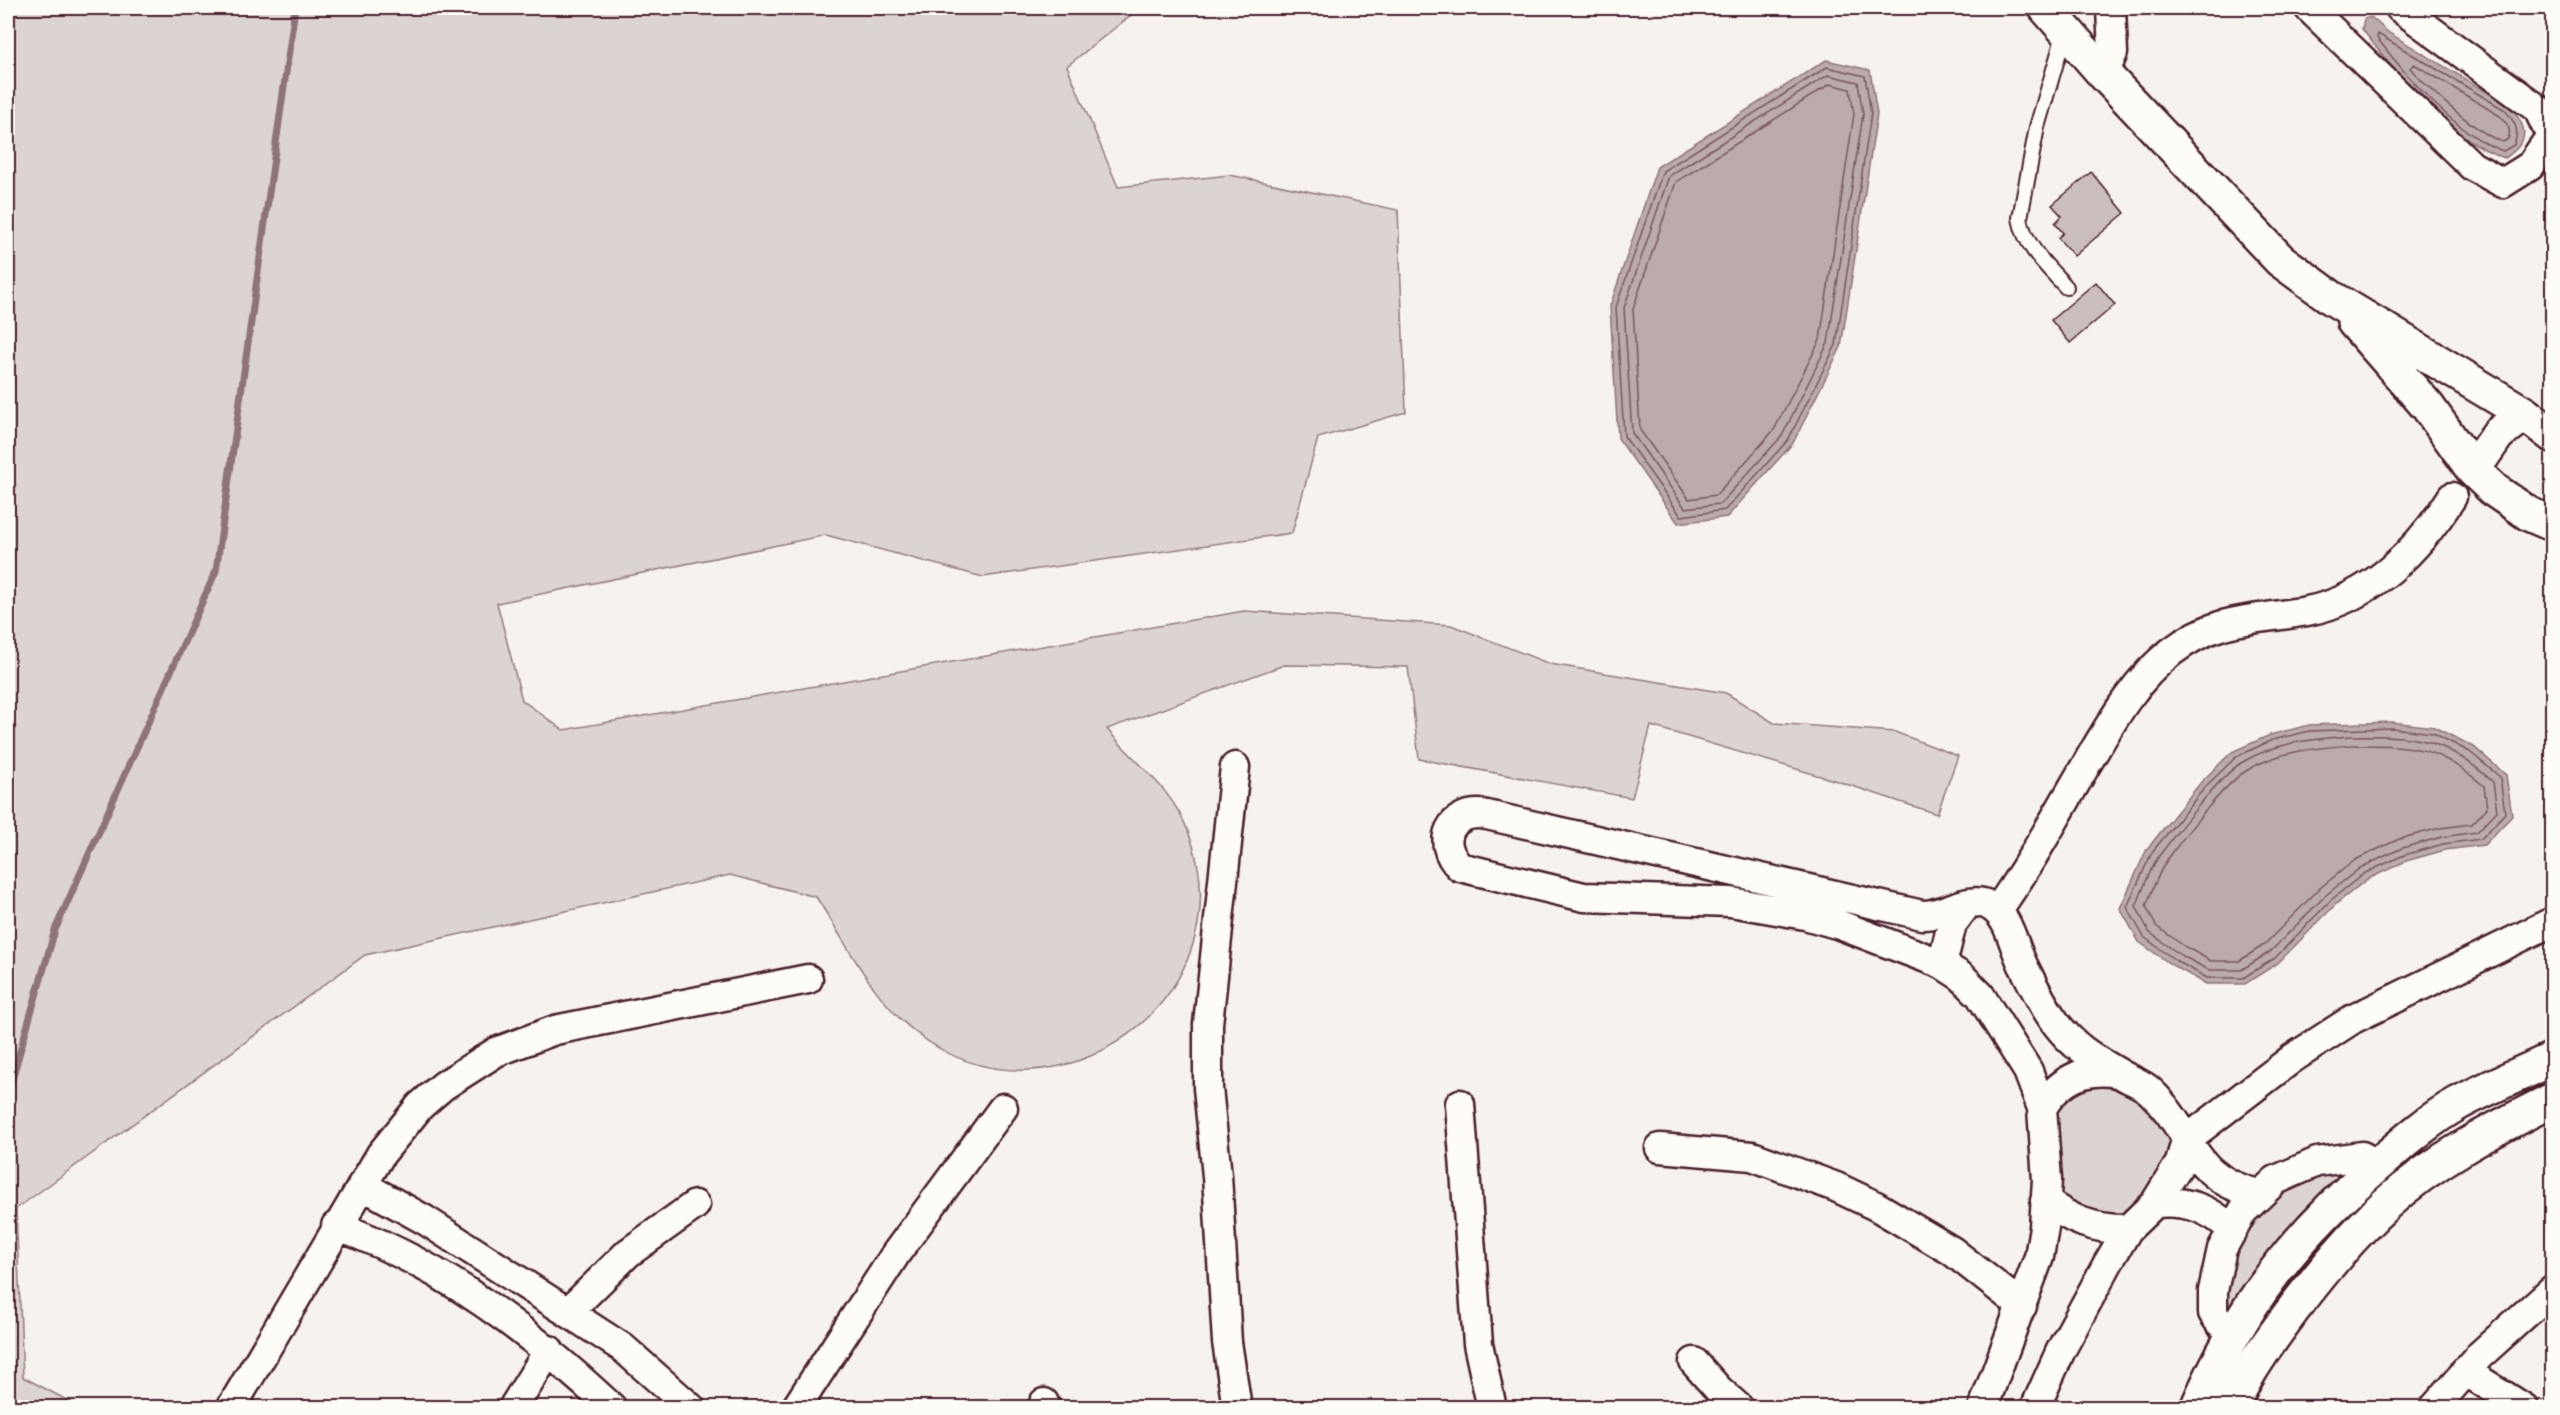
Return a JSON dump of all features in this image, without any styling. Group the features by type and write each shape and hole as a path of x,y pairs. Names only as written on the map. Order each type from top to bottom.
{"street":[{"path":"2104,74 2113,52 2111,8"},
{"path":"2309,8 2472,166 2503,183 2530,166 2552,135 2538,109 2400,8"},
{"path":"2056,19 2104,74 2280,260 2332,298 2525,414 2553,435"},
{"path":"2332,298 2428,407 2473,470 2494,490 2529,514 2553,524"},
{"path":"2473,470 2498,434 2525,414"},
{"path":"1997,911 2024,871 2119,711 2150,670 2191,638 2217,625 2327,606 2367,587 2401,561 2425,535 2452,497"},
{"path":"1235,767 1208,1024 1208,1088 1217,1176 1220,1259 1227,1342 1237,1407"},
{"path":"1983,1407 2022,1306 2038,1257 2044,1227 2047,1180 2042,1108 2028,1071 1995,1016 1962,977 1942,964 1840,925 1777,909 1731,902 1584,897 1460,867 1449,853 1448,835 1459,819 1478,813 1922,915 1936,915 1968,903 1979,902 1997,911 2006,923 2023,966 2055,1021 2079,1051 2149,1090 2171,1116 2201,1162 2221,1180 2259,1194"},
{"path":"1942,964 1952,924 1968,903"},
{"path":"2035,1407 2084,1306 2128,1229 2155,1203 2180,1164 2186,1140 2293,1058 2353,1019 2553,922"},
{"path":"231,1407 336,1226 399,1129 420,1106 468,1067 496,1052 555,1030 808,979"},
{"path":"2197,1407 2235,1328 2275,1268 2317,1220 2377,1165 2457,1104 2553,1059"},
{"path":"2042,1108 2055,1090 2073,1077 2096,1071 2119,1073"},
{"path":"2231,1407 2276,1332 2333,1258 2385,1204 2428,1170 2491,1130 2553,1100"},
{"path":"1460,1104 1477,1334 1492,1407"},
{"path":"796,1407 897,1252 1003,1108"},
{"path":"1660,1148 1752,1156 1836,1187 1876,1206 1952,1251 2022,1306"},
{"path":"2276,1332 2257,1335 2220,1323 2213,1313 2216,1269 2231,1229 2259,1194 2276,1180 2317,1162 2362,1156 2377,1165 2385,1182 2385,1204"},
{"path":"362,1185 425,1220 623,1348 691,1407"},
{"path":"2045,1201 2082,1223 2110,1230 2128,1229"},
{"path":"2155,1203 2170,1202 2198,1207 2209,1211 2231,1229"},
{"path":"568,1311 628,1253 695,1206"},
{"path":"336,1226 374,1240 482,1301 549,1350 612,1407"},
{"path":"2434,1407 2511,1324 2553,1290"},
{"path":"513,1407 549,1350"},
{"path":"1694,1362 1719,1390 1739,1407"},
{"path":"2465,1371 2524,1407"}],"lane":[{"path":"2056,19 2020,218 2022,232 2034,252 2066,287"}],"shaded area":[{"path":"8,8 1140,8 1067,66 1118,187 1230,175 1398,210 1406,412 1318,438 1292,533 983,577 826,535 497,603 522,700 563,730 1244,611 1451,625 1550,664 1726,693 1774,723 1895,732 1958,756 1937,814 1837,781 1651,726 1632,798 1419,759 1408,667 1284,665 1107,729 1163,789 1181,815 1188,831 1200,892 1192,947 1166,996 1128,1035 1079,1060 1025,1070 969,1062 915,1032 886,1003 861,969 816,897 730,875 365,955 16,1209 23,1377 80,1407 8,1407"},
{"path":"2107,1082 2142,1103 2155,1115 2164,1128 2168,1143 2167,1159 2160,1177 2144,1199 2118,1220 2066,1201 2060,1191 2056,1110 2069,1092"},
{"path":"2361,1167 2226,1322 2229,1275 2236,1252 2260,1212 2296,1183 2319,1173"}],"water":[{"path":"2371,17 2389,33 2508,105 2523,127 2523,139 2519,146 2505,158 2484,149 2444,121 2425,104 2391,66 2362,29 2364,19"},
{"path":"1826,60 1870,70 1877,114 1841,347 1793,443 1727,517 1678,523 1618,438 1610,306 1657,167"},
{"path":"2392,722 2434,727 2474,747 2506,775 2512,816 2484,845 2445,850 2406,861 2366,880 2335,905 2278,963 2245,984 2206,984 2172,965 2139,942 2120,908 2147,849 2202,781 2232,752 2270,735 2309,725"}],"building":[{"path":"2091,172 2125,213 2074,256 2058,238 2063,233 2055,223 2062,216 2052,205"},
{"path":"2096,282 2115,305 2070,343 2051,320"}],"waterway":[{"path":"8,1093 55,930 216,571 295,8"}]}
